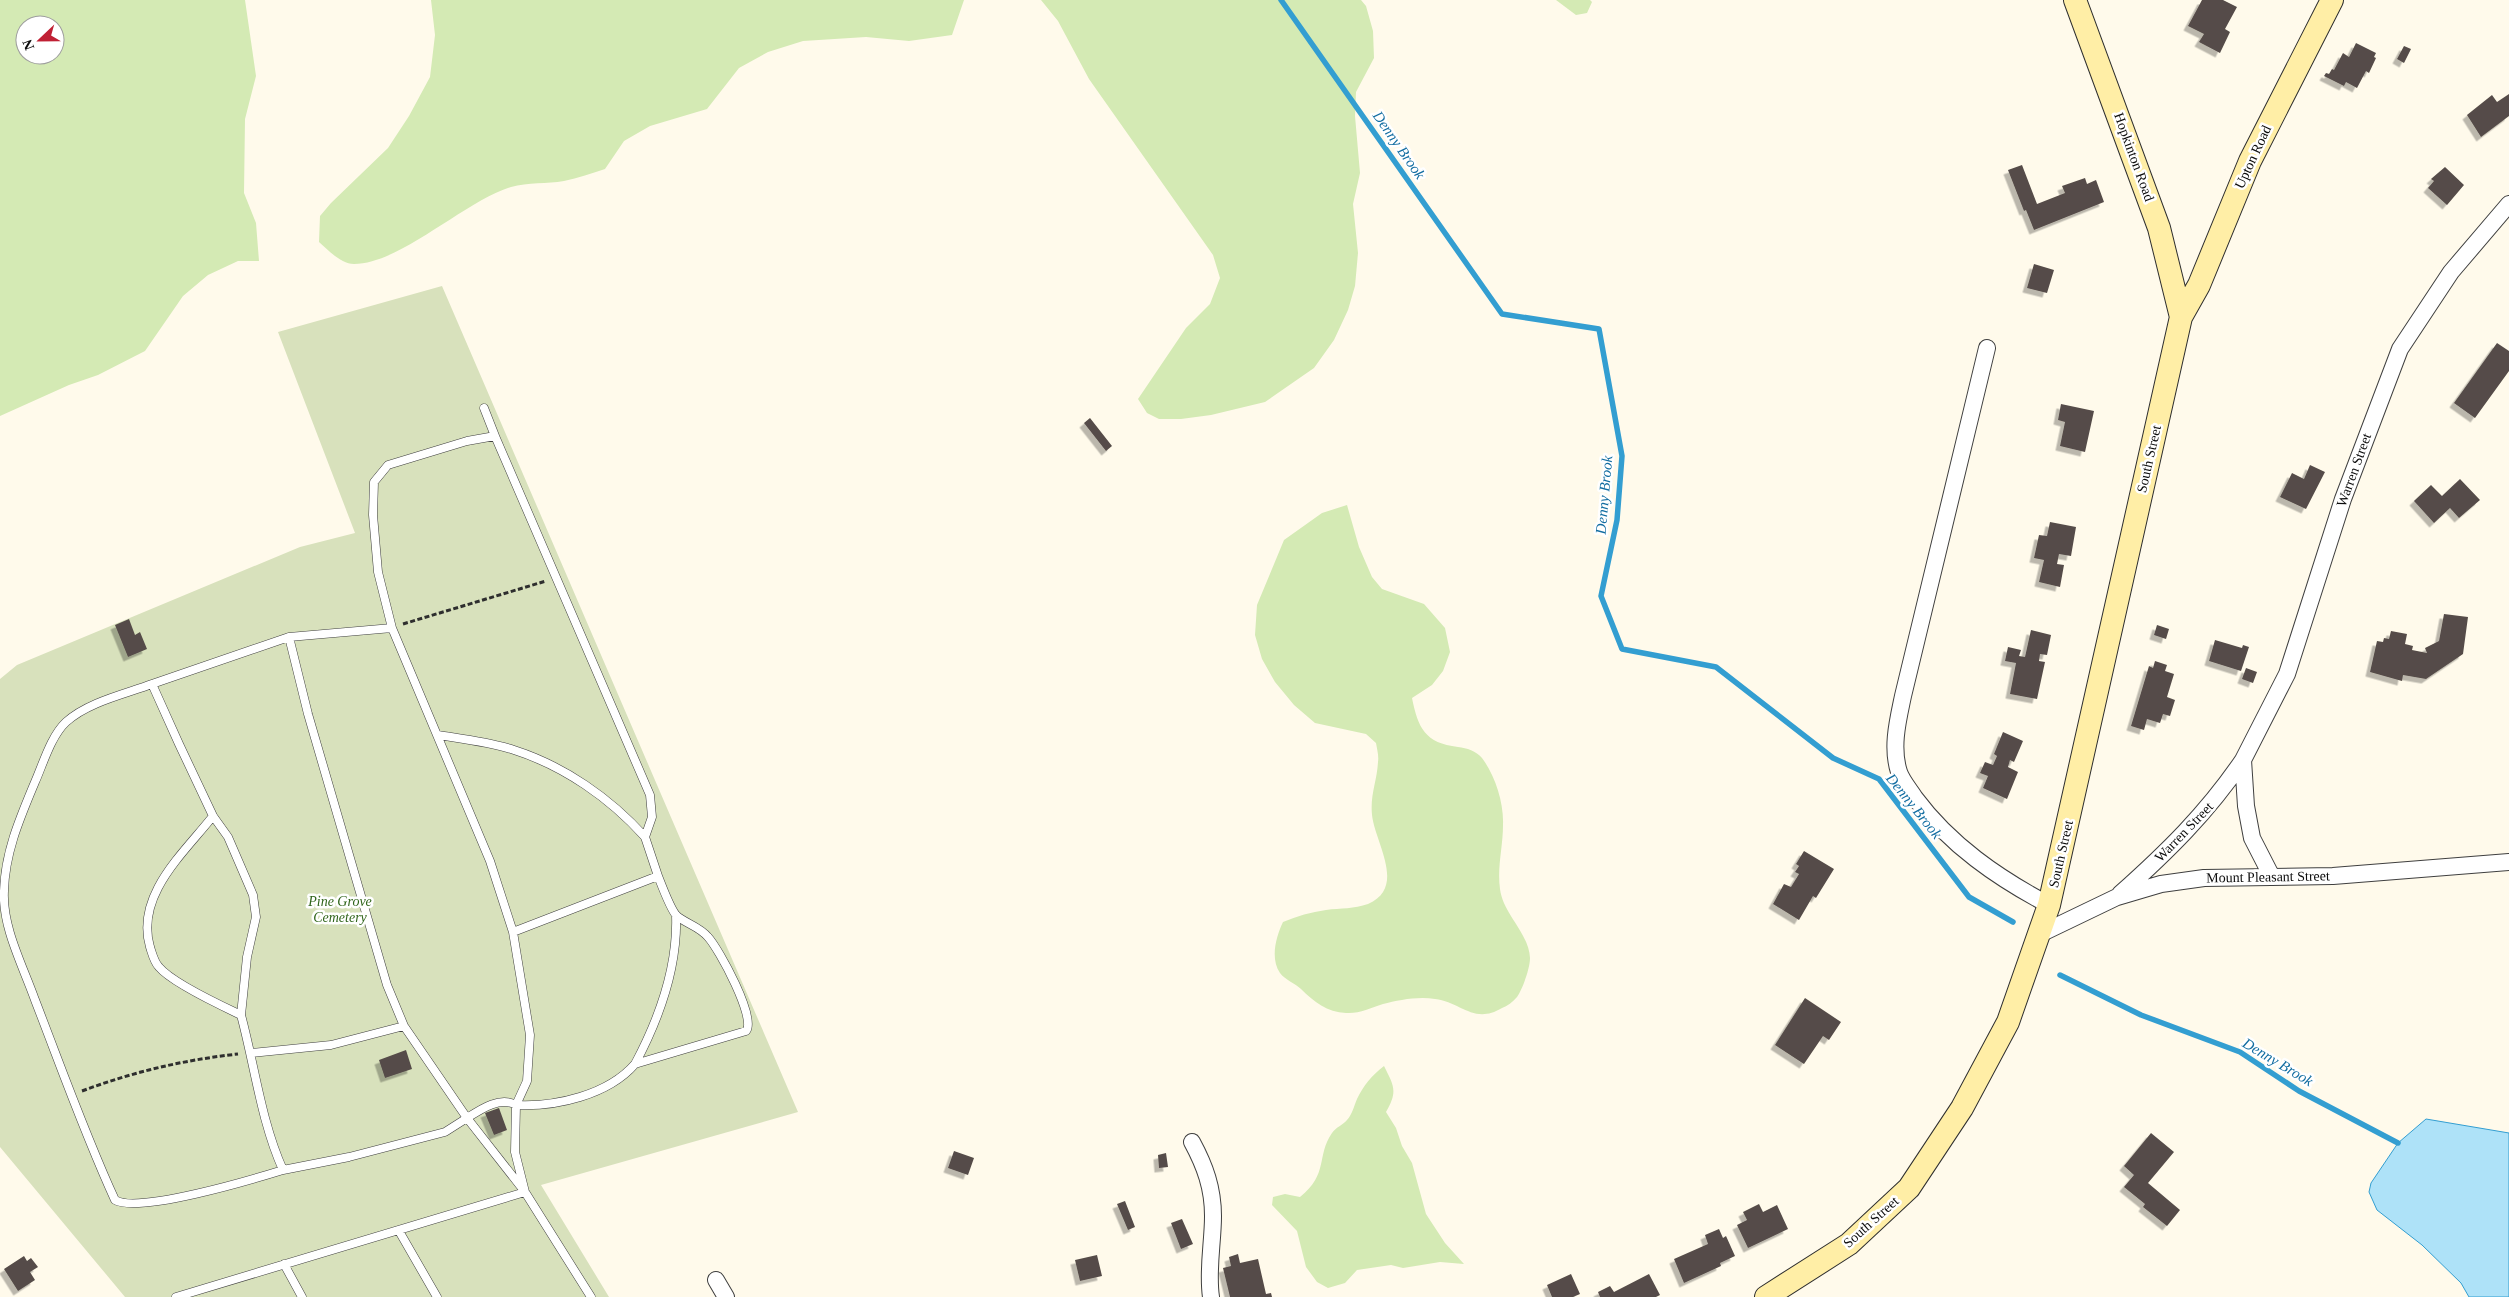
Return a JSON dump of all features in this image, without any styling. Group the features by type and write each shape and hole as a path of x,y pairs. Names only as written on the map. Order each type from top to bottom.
{"main road":[{"name":"Hopkinton Road","path":"2075,0 2159,228 2181,318"},
{"name":"Upton Road","path":"2181,318 2199,285 2250,161 2332,0"},
{"name":"South Street","path":"1772,1296 1849,1244 1909,1188 1962,1108 2008,1022 2049,905 2181,318"}],"street":[{"name":"Warren Street","path":"2117,897 2180,840 2210,806 2243,760 2287,674 2344,499 2400,349 2451,272 2509,204"},
{"path":"1986,348 1896,727 1896,749 1899,772 1926,812 1964,850 2002,878 2049,905"},
{"path":"2243,760 2246,806 2252,838 2272,877"},
{"name":"Mount Pleasant Street","path":"2038,935 2117,897 2161,884 2204,878 2333,876 2509,862"},
{"path":"1192,1142 1206,1169 1211,1191 1213,1215 1208,1279 1211,1297"},
{"path":"716,1280 726,1297"}],"lane":[{"path":"484,408 650,795 652,817 644,837"},
{"path":"495,436 467,441 388,465 374,482 373,515 378,572 392,628 490,861 513,932 530,1035 527,1081 516,1105 515,1152 525,1192"},
{"path":"392,628 289,637 97,704 65,723 53,741 15,829 7,859 3,892 8,923 72,1095 111,1192 116,1200 123,1205 211,1190 283,1170 438,1134 480,1110 502,1101 510,1101 516,1105 538,1106 595,1091 624,1077 635,1064 656,1020 668,980 677,938 676,915 658,876 644,837 622,812 593,790 554,768 514,750 438,735"},
{"path":"289,637 308,714 387,985 404,1026 467,1118 525,1192 591,1297"},
{"path":"152,684 214,816 228,837 254,895 256,917 242,990 241,1015 272,1146 283,1170"},
{"path":"214,816 153,894 146,915 146,935 153,957 159,968 213,1002 241,1015"},
{"path":"513,932 658,876"},
{"path":"635,1064 743,1033 749,1028 741,998 721,954 708,936 694,924 676,915"},
{"path":"251,1053 331,1045 404,1026"},
{"path":"176,1297 525,1192"},
{"path":"399,1231 437,1297"},
{"path":"284,1264 302,1297"}],"path":[{"path":"392,628 556,578"},
{"path":"72,1095 120,1077 168,1064 251,1053"}],"green space":[{"path":"0,0 245,0 256,76 245,119 244,193 256,223 259,261 238,261 208,275 183,296 145,351 98,375 69,385 0,416"},
{"path":"431,0 964,0 952,35 909,41 866,37 803,41 768,52 739,68 707,109 650,126 624,141 605,169 564,181 524,184 511,187 493,194 391,254 372,261 354,264 344,262 319,242 320,216 388,148 409,116 430,77 435,35"},
{"path":"1041,0 1361,0 1366,6 1373,31 1374,58 1356,92 1355,116 1360,173 1353,204 1358,253 1355,286 1348,310 1334,340 1314,368 1265,402 1211,415 1181,419 1159,419 1147,413 1138,399 1186,328 1210,304 1220,278 1213,255 1089,79 1058,21"},
{"path":"1556,0 1590,0 1592,2 1587,13 1576,15"},
{"name":"Pine Grove Cemetery","path":"442,286 798,1112 541,1185 609,1297 125,1297 0,1147 0,679 17,665 300,547 355,533 278,332"},
{"path":"1347,505 1359,547 1372,577 1382,589 1424,604 1445,628 1450,652 1443,671 1432,685 1412,698 1420,726 1431,738 1438,742 1468,749 1480,756 1487,765 1498,790 1503,817 1499,873 1500,889 1506,907 1529,949 1530,958 1526,978 1517,997 1508,1005 1492,1013 1475,1013 1444,1001 1422,998 1395,1001 1355,1013 1333,1011 1316,1002 1299,987 1287,980 1280,973 1275,961 1275,948 1283,922 1315,912 1363,906 1379,896 1386,887 1386,864 1372,815 1372,801 1378,760 1376,743 1366,734 1315,723 1294,705 1275,682 1262,659 1255,635 1257,605 1284,540 1322,513"},
{"path":"1384,1066 1393,1089 1392,1099 1386,1112 1396,1128 1402,1146 1412,1163 1426,1214 1445,1243 1464,1264 1440,1262 1403,1268 1391,1265 1357,1270 1345,1283 1328,1288 1317,1282 1306,1267 1297,1231 1272,1205 1273,1197 1285,1194 1300,1197 1309,1189 1319,1173 1327,1141 1335,1129 1349,1118 1365,1085"}],"water":[{"path":"2426,1119 2509,1133 2509,1297 2469,1297 2461,1283 2422,1245 2377,1210 2369,1192 2371,1183 2398,1143"}],"building":[{"path":"2202,0 2223,0 2237,7 2225,29 2230,32 2220,53 2199,42 2204,34 2188,26"},
{"path":"2356,43 2376,53 2374,57 2376,58 2369,73 2366,71 2357,88 2346,82 2344,86 2324,76 2326,73 2329,74 2332,69 2334,70 2343,53 2349,57"},
{"path":"2404,46 2411,49 2404,63 2397,59"},
{"path":"2509,94 2509,116 2481,137 2467,115 2492,95 2497,102"},
{"path":"2022,165 2037,204 2065,193 2062,186 2085,178 2087,184 2096,180 2104,202 2034,230 2026,210 2024,211 2008,170"},
{"path":"2445,167 2464,185 2447,205 2428,188 2434,181 2431,179"},
{"path":"2034,264 2054,270 2047,293 2027,288"},
{"path":"2497,343 2509,351 2509,371 2475,418 2454,403"},
{"path":"2061,404 2094,411 2085,452 2060,446 2065,422 2058,420"},
{"path":"1090,418 1112,446 1106,451 1084,423"},
{"path":"2310,465 2325,472 2306,509 2280,497 2292,473 2304,479"},
{"path":"2460,479 2480,500 2459,518 2450,508 2434,523 2414,501 2431,485 2442,496"},
{"path":"2050,522 2076,527 2071,556 2059,554 2057,564 2064,565 2060,587 2039,582 2044,560 2034,558 2039,535 2047,536"},
{"path":"2444,614 2468,617 2463,654 2426,679 2403,675 2402,681 2370,672 2377,641 2383,642 2384,638 2389,639 2391,631 2407,634 2405,644 2413,646 2412,650 2427,653 2425,648 2439,641"},
{"path":"129,619 135,635 140,632 147,649 128,657 115,625"},
{"path":"2157,625 2169,629 2166,639 2154,635"},
{"path":"2031,630 2051,635 2047,655 2040,654 2039,661 2045,662 2037,699 2010,694 2016,663 2005,661 2008,647 2021,650 2019,656 2025,657"},
{"path":"2215,640 2242,648 2243,645 2249,647 2241,671 2209,661"},
{"path":"2155,661 2167,665 2165,671 2174,674 2167,697 2175,700 2170,716 2163,714 2160,723 2147,719 2144,730 2131,726 2149,666 2153,668"},
{"path":"2246,668 2257,672 2253,683 2242,679"},
{"path":"2003,732 2023,741 2014,762 2010,760 2008,767 2018,772 2007,799 1983,788 1988,776 1980,773 1985,762 1993,765 1997,756 1994,754"},
{"path":"1804,851 1834,869 1816,898 1813,896 1799,920 1773,904 1784,884 1791,887 1799,874 1795,872 1799,866 1796,864"},
{"path":"1805,998 1841,1022 1829,1040 1823,1036 1804,1064 1775,1045"},
{"path":"406,1050 412,1069 385,1078 379,1060"},
{"path":"499,1108 507,1130 494,1135 485,1113"},
{"path":"2151,1133 2174,1152 2148,1183 2180,1210 2167,1226 2143,1207 2145,1204 2124,1187 2134,1175 2124,1166"},
{"path":"954,1151 974,1158 968,1175 948,1168"},
{"path":"1166,1153 1168,1167 1159,1168 1158,1155"},
{"path":"1125,1201 1135,1227 1128,1230 1117,1204"},
{"path":"1759,1204 1763,1212 1777,1205 1788,1229 1748,1248 1737,1225 1747,1220 1743,1212"},
{"path":"1182,1219 1193,1244 1181,1249 1171,1223"},
{"path":"1719,1229 1723,1238 1726,1236 1735,1256 1720,1263 1721,1266 1684,1283 1674,1259 1708,1244 1705,1235"},
{"path":"1238,1254 1240,1263 1258,1259 1266,1294 1271,1293 1272,1297 1230,1297 1223,1268 1231,1266 1229,1257"},
{"path":"1097,1255 1102,1276 1080,1281 1075,1260"},
{"path":"24,1256 27,1261 31,1258 38,1267 30,1272 35,1280 18,1291 4,1269"},
{"path":"1571,1274 1580,1294 1573,1297 1552,1297 1547,1285"},
{"path":"1649,1274 1660,1295 1656,1297 1600,1297 1598,1292 1610,1286 1614,1292"}],"waterway":[{"name":"Denny Brook","path":"1281,0 1502,314 1599,329 1622,456 1617,520 1601,596 1622,649 1716,667 1833,758 1879,779 1969,897 2013,922"},
{"name":"Denny Brook","path":"2060,975 2141,1015 2240,1052 2299,1091 2398,1143"}]}
